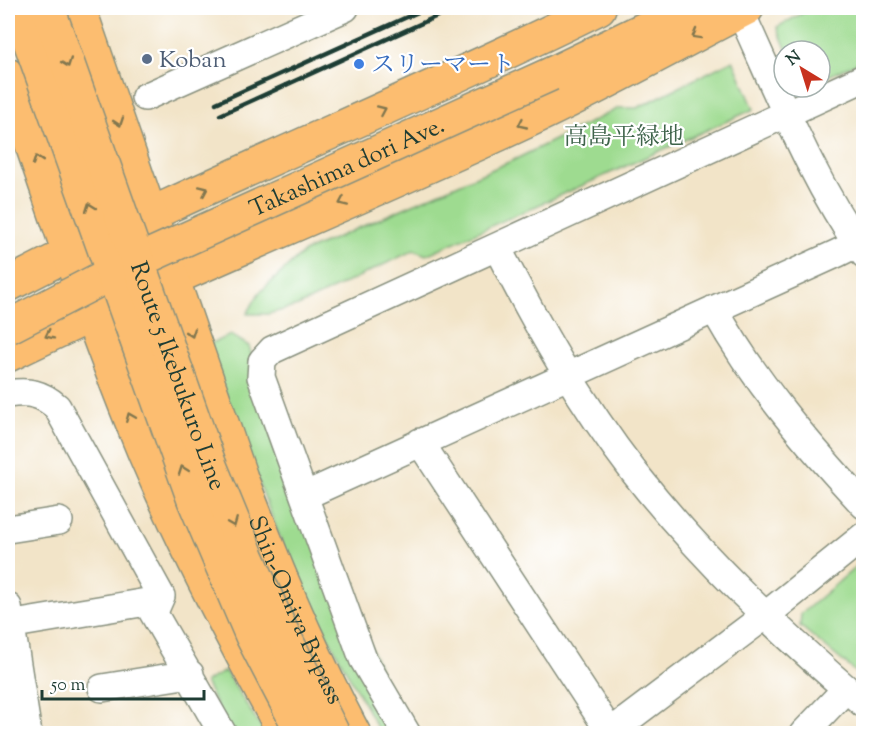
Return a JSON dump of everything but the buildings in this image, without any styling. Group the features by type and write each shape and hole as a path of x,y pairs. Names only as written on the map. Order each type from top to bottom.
{"main road":[{"name":"Route 5 Ikebukuro Line","path":"18,8 194,500 252,636 303,734"},
{"name":"Route 5 Ikebukuro Line","path":"48,8 209,464 265,596 333,734"},
{"name":"Shin-Omiya Bypass","path":"79,8 268,550 354,734"},
{"path":"8,285 150,214 503,56 599,8"},
{"name":"Takashima dori Ave.","path":"8,327 122,268 548,68 651,8"},
{"name":"Takashima dori Ave.","path":"8,311 117,255 688,8"},
{"path":"8,355 172,278 525,122 654,58 744,9"},
{"path":"8,75 90,315 146,455 188,548 236,645 285,734"}],"street":[{"path":"145,97 345,8"},
{"path":"304,496 714,309 861,246 820,180 786,113 744,9"},
{"path":"407,734 363,659 261,377 262,361 272,350 864,78"},
{"path":"497,247 529,309 568,376 612,441 660,504 711,561 855,696 803,734"},
{"path":"714,309 767,390 807,442 864,505"},
{"path":"8,394 30,393 46,398 57,407 161,596 154,612"},
{"path":"420,442 609,733 766,615 864,536"},
{"path":"8,529 59,521"},
{"path":"28,734 8,618 147,602 223,734"},
{"path":"102,688 190,674"}],"green space":[{"path":"812,8 863,8 863,60 832,74 832,39 782,39 777,27"},
{"name":"高島平緑地","path":"733,60 754,109 426,255 414,250 298,306 268,314 247,314 259,293 304,252 518,158 619,108 637,108"},
{"path":"231,335 249,346 263,394 407,733 380,733 292,570 207,345"},
{"path":"863,561 863,678 800,626 801,614"},
{"path":"225,671 265,733 230,733 205,682"}],"railway":[{"path":"216,103 427,8"},
{"path":"220,115 455,8"}],"place":[{"name":"Koban","path":"147,59"},
{"name":"スリーマート","path":"359,64"}]}
